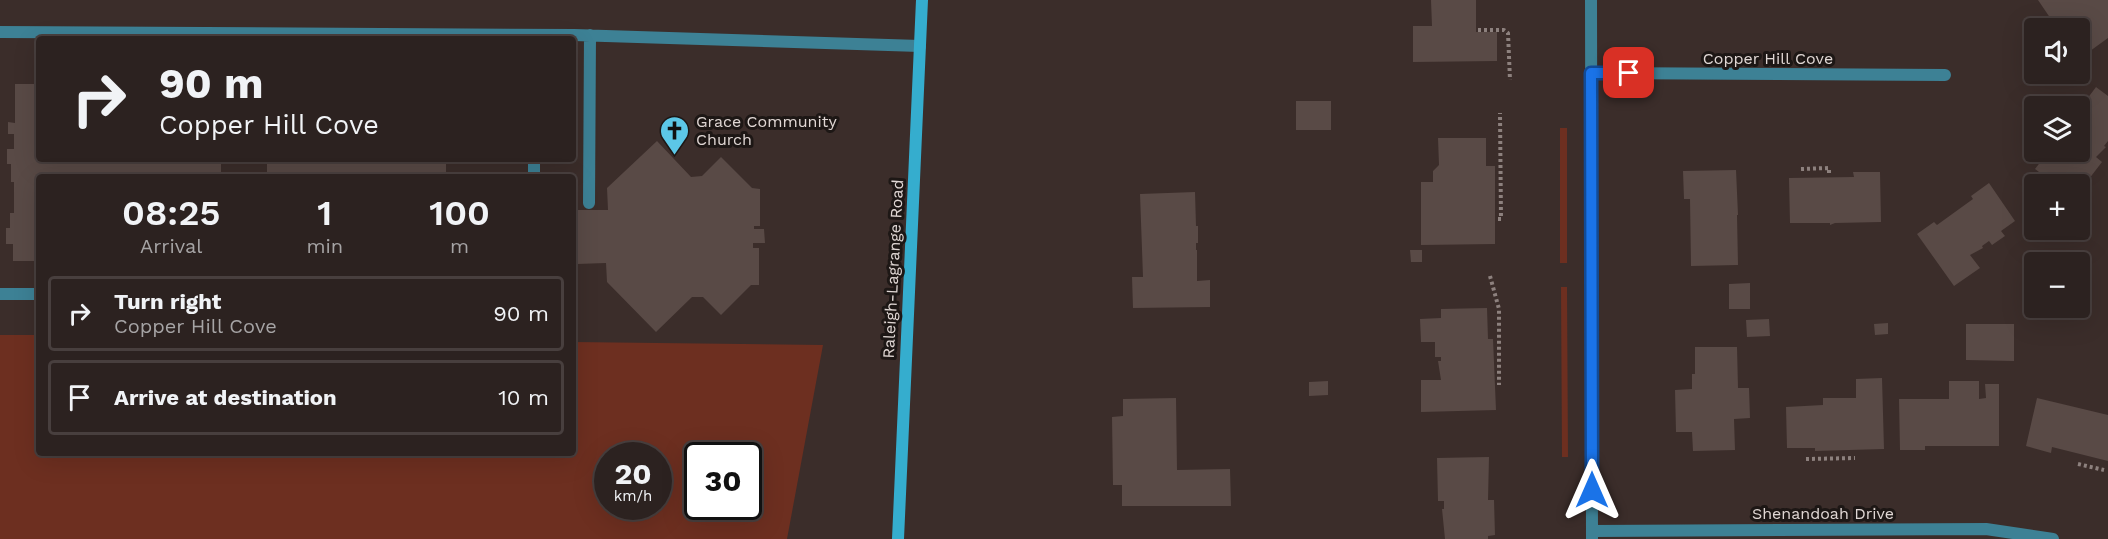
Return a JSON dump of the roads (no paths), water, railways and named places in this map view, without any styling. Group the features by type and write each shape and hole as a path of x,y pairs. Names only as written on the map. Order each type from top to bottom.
{"main road":[{"name":"Raleigh-Lagrange Road","path":"898,539 922,0"}],"street":[{"path":"1591,0 1592,535"},
{"path":"0,32 430,36"},
{"path":"589,203 590,35"},
{"path":"564,36 920,46"},
{"name":"Copper Hill Cove","path":"1591,73 1945,75"},
{"path":"0,294 36,294"},
{"name":"Shenandoah Drive","path":"1592,535 1986,529 2053,539"}],"place":[{"name":"Grace Community Church","path":"675,156"}]}
